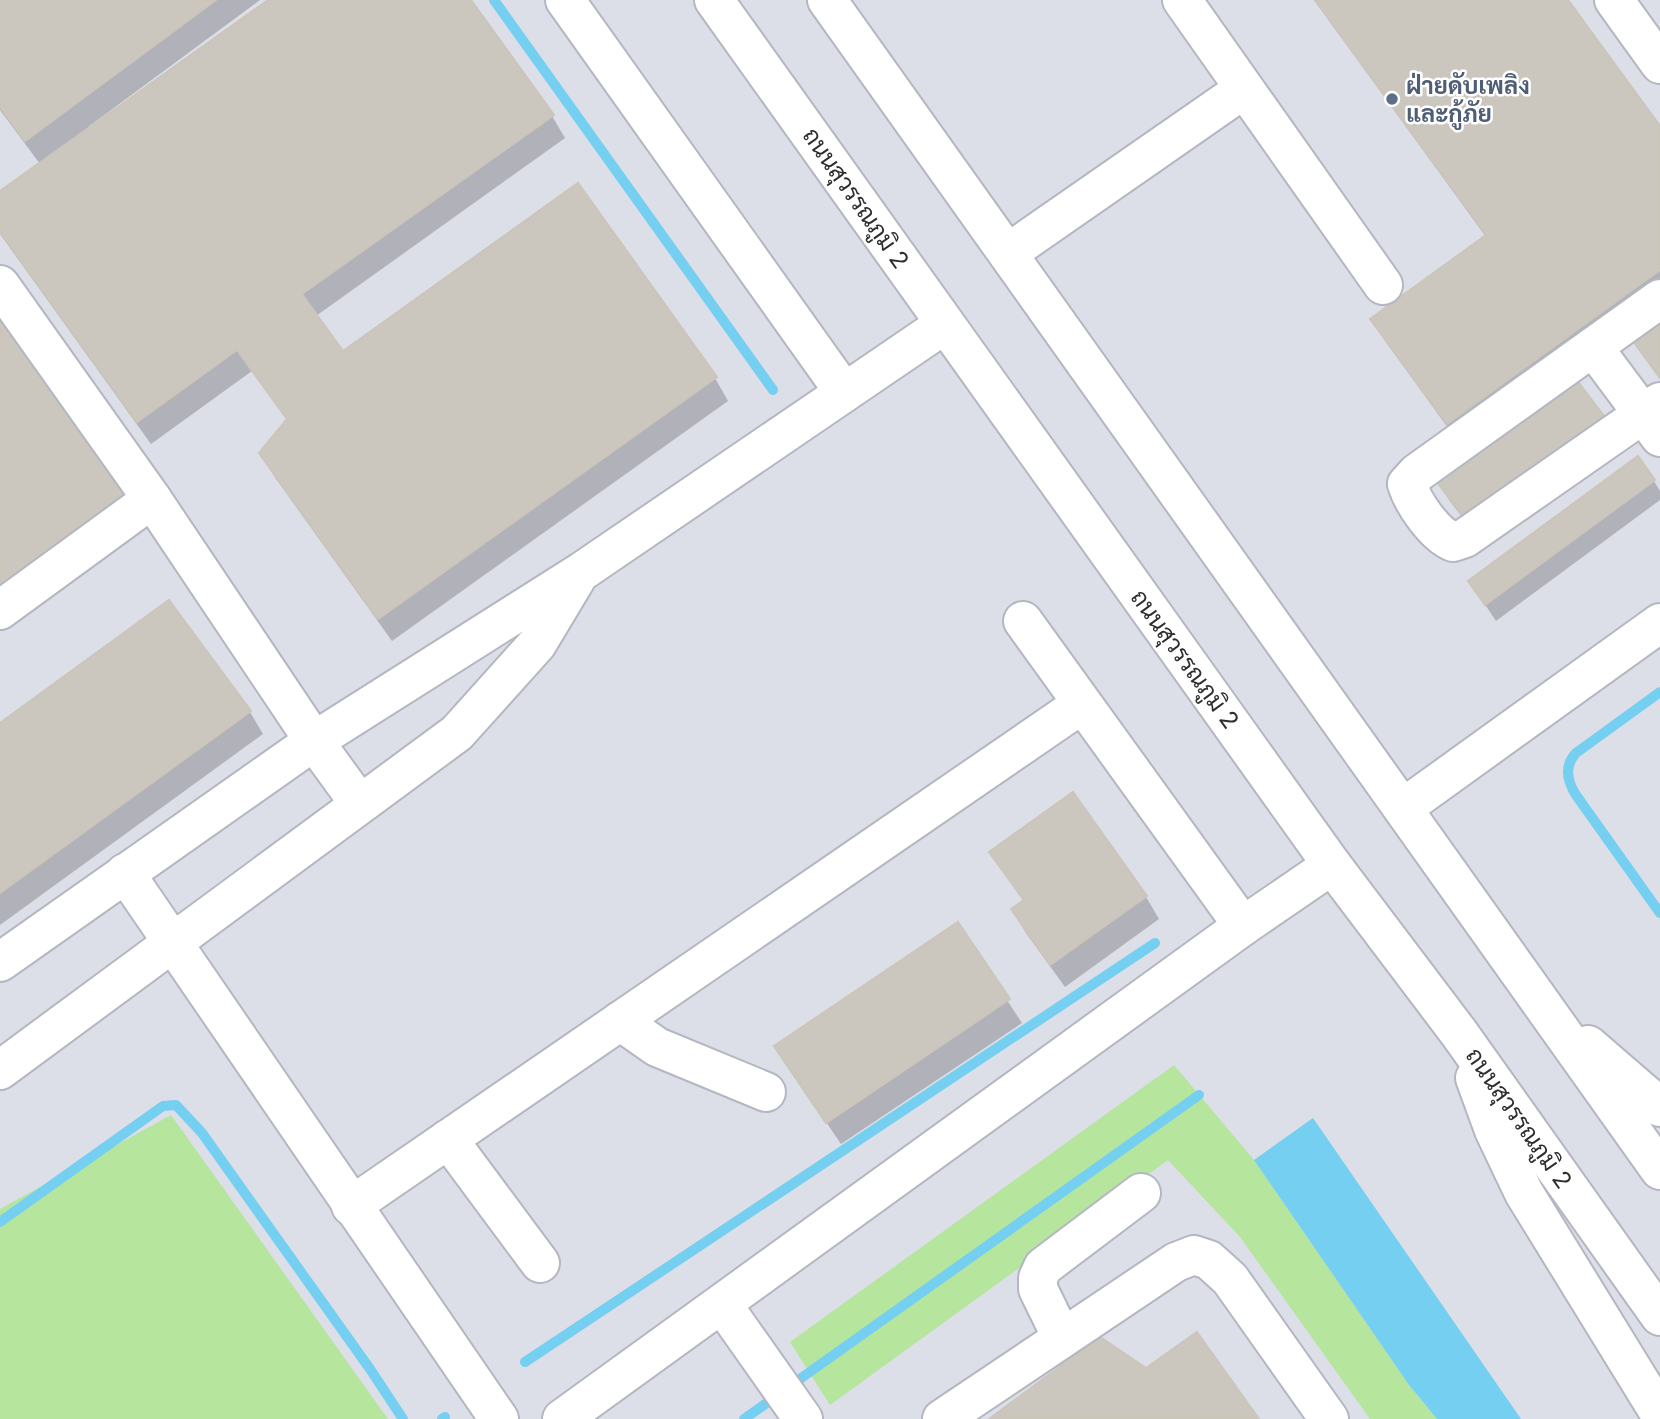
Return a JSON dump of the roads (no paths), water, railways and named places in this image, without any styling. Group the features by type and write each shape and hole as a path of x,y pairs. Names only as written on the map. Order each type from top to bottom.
{"street":[{"path":"565,0 844,392"},
{"name":"ถนนสุวรรณภูมิ 2","path":"715,0 1332,865 1459,1033 1660,1316"},
{"path":"827,0 1660,1170"},
{"path":"1182,0 1383,285"},
{"path":"1614,0 1660,64"},
{"path":"1008,253 1244,89"},
{"path":"0,285 152,499 359,803"},
{"path":"1593,347 1654,417 1465,538 1453,542 1444,538 1412,500 1406,484 1417,473 1660,299"},
{"path":"0,962 314,740 581,572 945,324"},
{"path":"0,610 152,499"},
{"path":"0,1070 457,733 537,645 581,572"},
{"path":"1023,621 1243,926"},
{"path":"1403,808 1660,623"},
{"path":"351,1206 1082,705"},
{"path":"562,1419 1243,926 1332,865"},
{"path":"125,873 499,1419"},
{"path":"1544,1007 1660,1107"},
{"path":"620,1021 657,1047 766,1092"},
{"path":"1459,1033 1494,1130 1524,1193 1660,1413"},
{"path":"448,1139 540,1263"},
{"path":"1062,1338 1038,1289 1038,1278 1043,1267 1141,1193"},
{"path":"942,1419 1176,1262 1194,1255 1209,1260 1230,1279 1329,1419"},
{"path":"722,1304 797,1410"}],"water":[{"path":"1313,1118 1521,1419 1437,1419 1409,1385 1254,1160"}],"waterway":[{"path":"494,0 773,390"},
{"path":"1660,692 1576,753 1568,768 1576,795 1660,913"},
{"path":"525,1362 1155,943"},
{"path":"790,1386 1199,1095"},
{"path":"0,1222 163,1106 176,1105 202,1133 403,1419"},
{"path":"744,1419 778,1395"}],"place":[{"name":"ฝ่ายดับเพลิง และกู้ภัย","path":"1392,99"}]}
